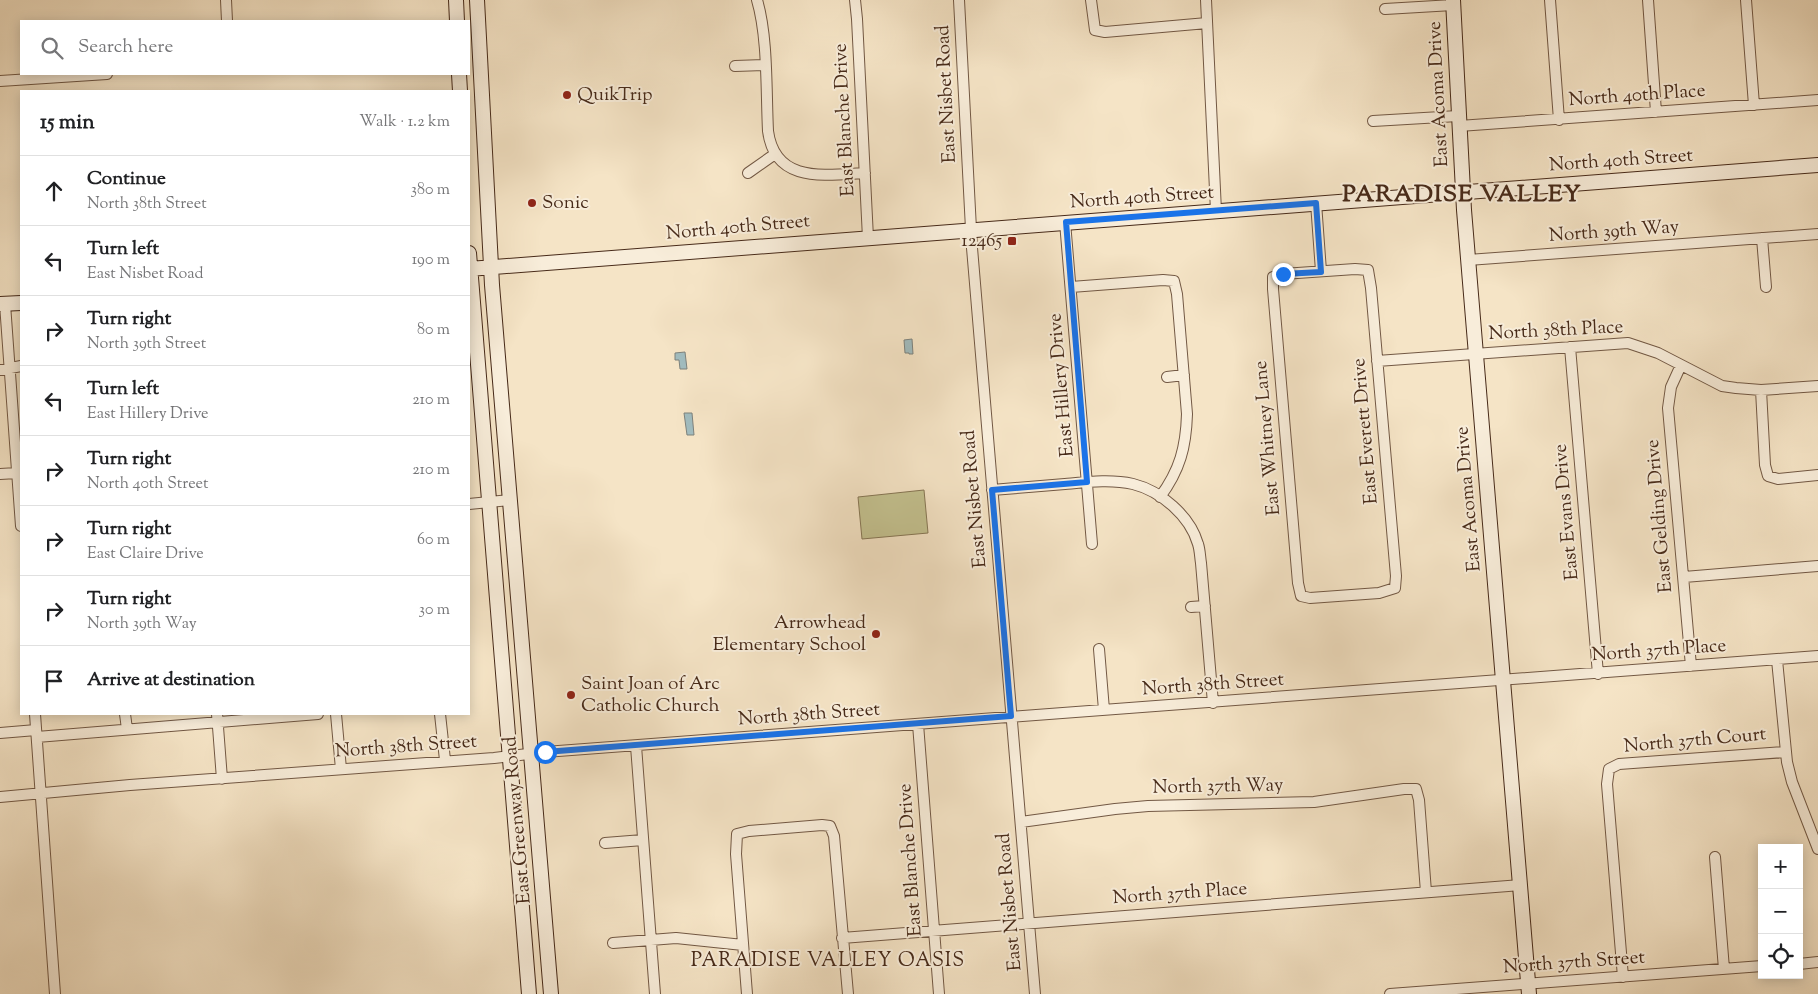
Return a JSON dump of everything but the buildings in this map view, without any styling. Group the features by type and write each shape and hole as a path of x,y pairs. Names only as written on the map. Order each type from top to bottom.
{"main road":[{"path":"456,0 457,20"},
{"name":"East Greenway Road","path":"477,0 491,267 551,994"},
{"name":"East Acoma Drive","path":"1453,2 1462,192 1529,989"},
{"path":"459,75 460,90"},
{"name":"North 40th Street","path":"470,269 1818,165"},
{"name":"East Greenway Road","path":"470,281 529,994"},
{"path":"2,304 20,302"},
{"path":"500,645 522,644"}],"street":[{"path":"226,0 227,20"},
{"path":"757,0 761,14 769,142 775,154 789,168 810,175 865,172"},
{"name":"East Blanche Drive","path":"855,0 868,238"},
{"name":"East Nisbet Road","path":"959,0 971,230 1035,994"},
{"path":"1091,0 1095,30 1105,32 1207,23"},
{"path":"1206,0 1216,211"},
{"path":"1550,0 1559,120"},
{"path":"1648,0 1656,112"},
{"path":"1746,0 1754,105"},
{"path":"1385,9 1453,2"},
{"path":"734,66 764,65"},
{"path":"0,81 92,75"},
{"name":"North 40th Place","path":"1373,121 1559,120 1818,100"},
{"path":"748,173 775,154"},
{"path":"1316,203 1321,272"},
{"name":"East Hillery Drive","path":"1066,222 1092,544"},
{"name":"North 39th Way","path":"1468,260 1818,234"},
{"path":"1762,238 1766,287"},
{"name":"East Everett Drive","path":"1321,272 1356,269 1368,270 1396,576 1395,588"},
{"name":"East Whitney Lane","path":"1321,272 1283,274 1273,277 1294,544 1301,596 1310,598 1360,595 1380,593 1395,588"},
{"path":"1071,287 1163,280 1174,281 1177,294 1188,414 1185,445 1181,461 1169,485 1160,497"},
{"path":"2,304 5,369 20,513"},
{"name":"North 38th Place","path":"1377,361 1628,343 1658,352 1681,366 1722,386 1761,390 1818,386"},
{"name":"East Evans Drive","path":"1570,347 1598,674"},
{"path":"5,369 20,366"},
{"name":"East Gelding Drive","path":"1681,366 1671,387 1668,408 1691,666"},
{"path":"1168,377 1184,375"},
{"path":"1761,390 1765,465 1768,476 1778,479 1818,476"},
{"path":"0,474 17,473"},
{"path":"992,490 1087,482 1120,482 1134,484 1151,491 1173,506 1192,530 1198,544 1213,703"},
{"path":"470,504 510,500"},
{"path":"1684,576 1818,566"},
{"path":"1191,607 1205,606"},
{"path":"1099,650 1104,710"},
{"name":"North 37th Place","path":"1502,679 1598,674 1818,656"},
{"path":"1777,660 1785,752 1792,782 1818,849"},
{"name":"North 38th Street","path":"0,797 444,760 1011,716 1213,703 1502,679"},
{"path":"35,715 55,994"},
{"path":"125,715 126,729"},
{"path":"0,733 126,729 217,718 293,715"},
{"path":"336,715 341,769"},
{"path":"440,715 444,760"},
{"path":"217,718 222,779"},
{"name":"East Blanche Drive","path":"918,724 939,994"},
{"path":"636,746 655,994"},
{"name":"North 37th Court","path":"1623,977 1607,784 1609,769 1619,764 1785,752"},
{"name":"North 37th Way","path":"1021,822 1124,808 1314,802 1404,789 1416,789 1419,800 1426,892"},
{"path":"747,994 736,854 737,834 758,830 822,825 830,826 834,836 848,994"},
{"path":"605,843 643,840"},
{"path":"1715,857 1724,969"},
{"name":"North 37th Place","path":"842,938 1521,885"},
{"path":"613,943 676,938 743,945"},
{"path":"1803,964 1818,962"},
{"name":"North 37th Street","path":"1390,994 1529,989 1623,977 1758,966"}],"shaded area":[{"path":"924,490 928,533 862,539 858,497"}],"water":[{"path":"912,339 913,354 905,353 904,340"},
{"path":"685,352 687,369 680,369 679,360 675,360 675,353"},
{"path":"684,413 692,413 694,435 687,435"}],"place":[{"name":"QuikTrip","path":"567,95"},
{"name":"Sonic","path":"532,203"},
{"name":"12465","path":"1012,241"},
{"name":"Arrowhead Elementary School","path":"876,634"},
{"name":"Saint Joan of Arc Catholic Church","path":"571,695"}],"district":[{"name":"PARADISE VALLEY","path":"1462,195"},
{"name":"PARADISE VALLEY OASIS","path":"828,961"}],"route":[{"path":"545,752 1011,716 992,490 1087,482 1066,222 1316,203 1321,272 1283,274"}]}
